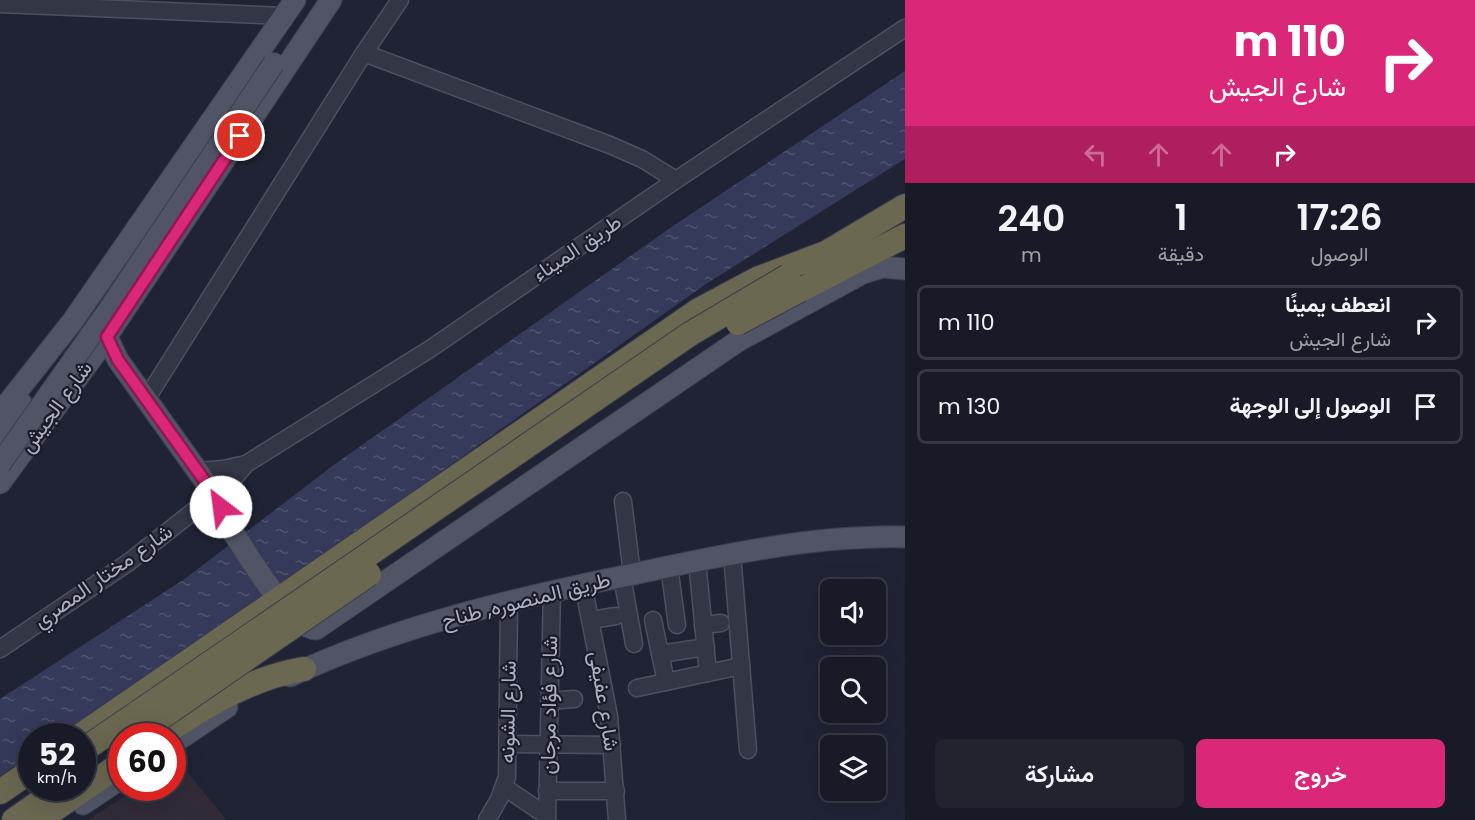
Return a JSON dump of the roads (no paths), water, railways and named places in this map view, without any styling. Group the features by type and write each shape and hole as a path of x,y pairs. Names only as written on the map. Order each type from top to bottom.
{"highway":[{"path":"96,724 275,595 699,310 756,279 823,254 905,206"},
{"path":"96,741 690,334 794,283 905,236"},
{"path":"153,723 794,283 823,254"},
{"path":"181,723 219,699 270,677 304,669"},
{"path":"39,820 108,773"},
{"path":"0,792 18,780"},
{"path":"0,810 18,797"},
{"path":"14,820 42,801"}],"main road":[{"path":"0,464 111,308 274,63 319,0"},
{"name":"شارع الجيش","path":"0,483 101,346 331,0"},
{"name":"شارع الجيش","path":"0,413 72,322 290,8"},
{"path":"72,322 118,360 127,384 218,509 275,595 306,627 311,629 321,627 738,341 863,273 883,267 905,268"},
{"path":"0,434 23,398 36,370"},
{"path":"127,384 147,398 199,471 218,509"},
{"name":"طريق المنصوره, طناح","path":"186,734 226,707 336,655 402,632 509,600 732,554 820,541 905,537"},
{"path":"96,752 273,627 278,617 275,595"},
{"path":"60,820 108,787"},
{"path":"1,820 28,801"}],"street":[{"path":"147,398 364,53 400,0"},
{"path":"0,4 290,8"},
{"name":"طريق الميناء","path":"199,471 246,464 430,349 676,180 905,28"},
{"path":"364,53 610,145 642,159 676,180"},
{"name":"طريق الميناء","path":"218,509 246,464"},
{"path":"623,501 634,644"},
{"name":"شارع مختار المصري","path":"0,649 129,562 218,509"},
{"path":"732,554 748,750"},
{"path":"697,561 708,673"},
{"path":"669,566 678,625"},
{"name":"شارع عفيفى","path":"584,584 607,702 618,820"},
{"name":"شارع فؤاد مرجان","path":"547,818 552,590"},
{"name":"شارع الشونه","path":"487,820 507,777 509,600"},
{"path":"591,621 616,616"},
{"path":"653,620 666,682"},
{"path":"704,625 721,622"},
{"path":"660,654 706,647"},
{"path":"637,688 741,666"},
{"path":"549,701 574,699"},
{"path":"508,744 612,745"},
{"path":"504,787 547,818"},
{"path":"547,791 616,791"}],"water":[{"path":"905,71 905,159 706,284 425,483 77,723 18,723 18,764 0,776 0,699 186,578 335,464 670,228"}]}
